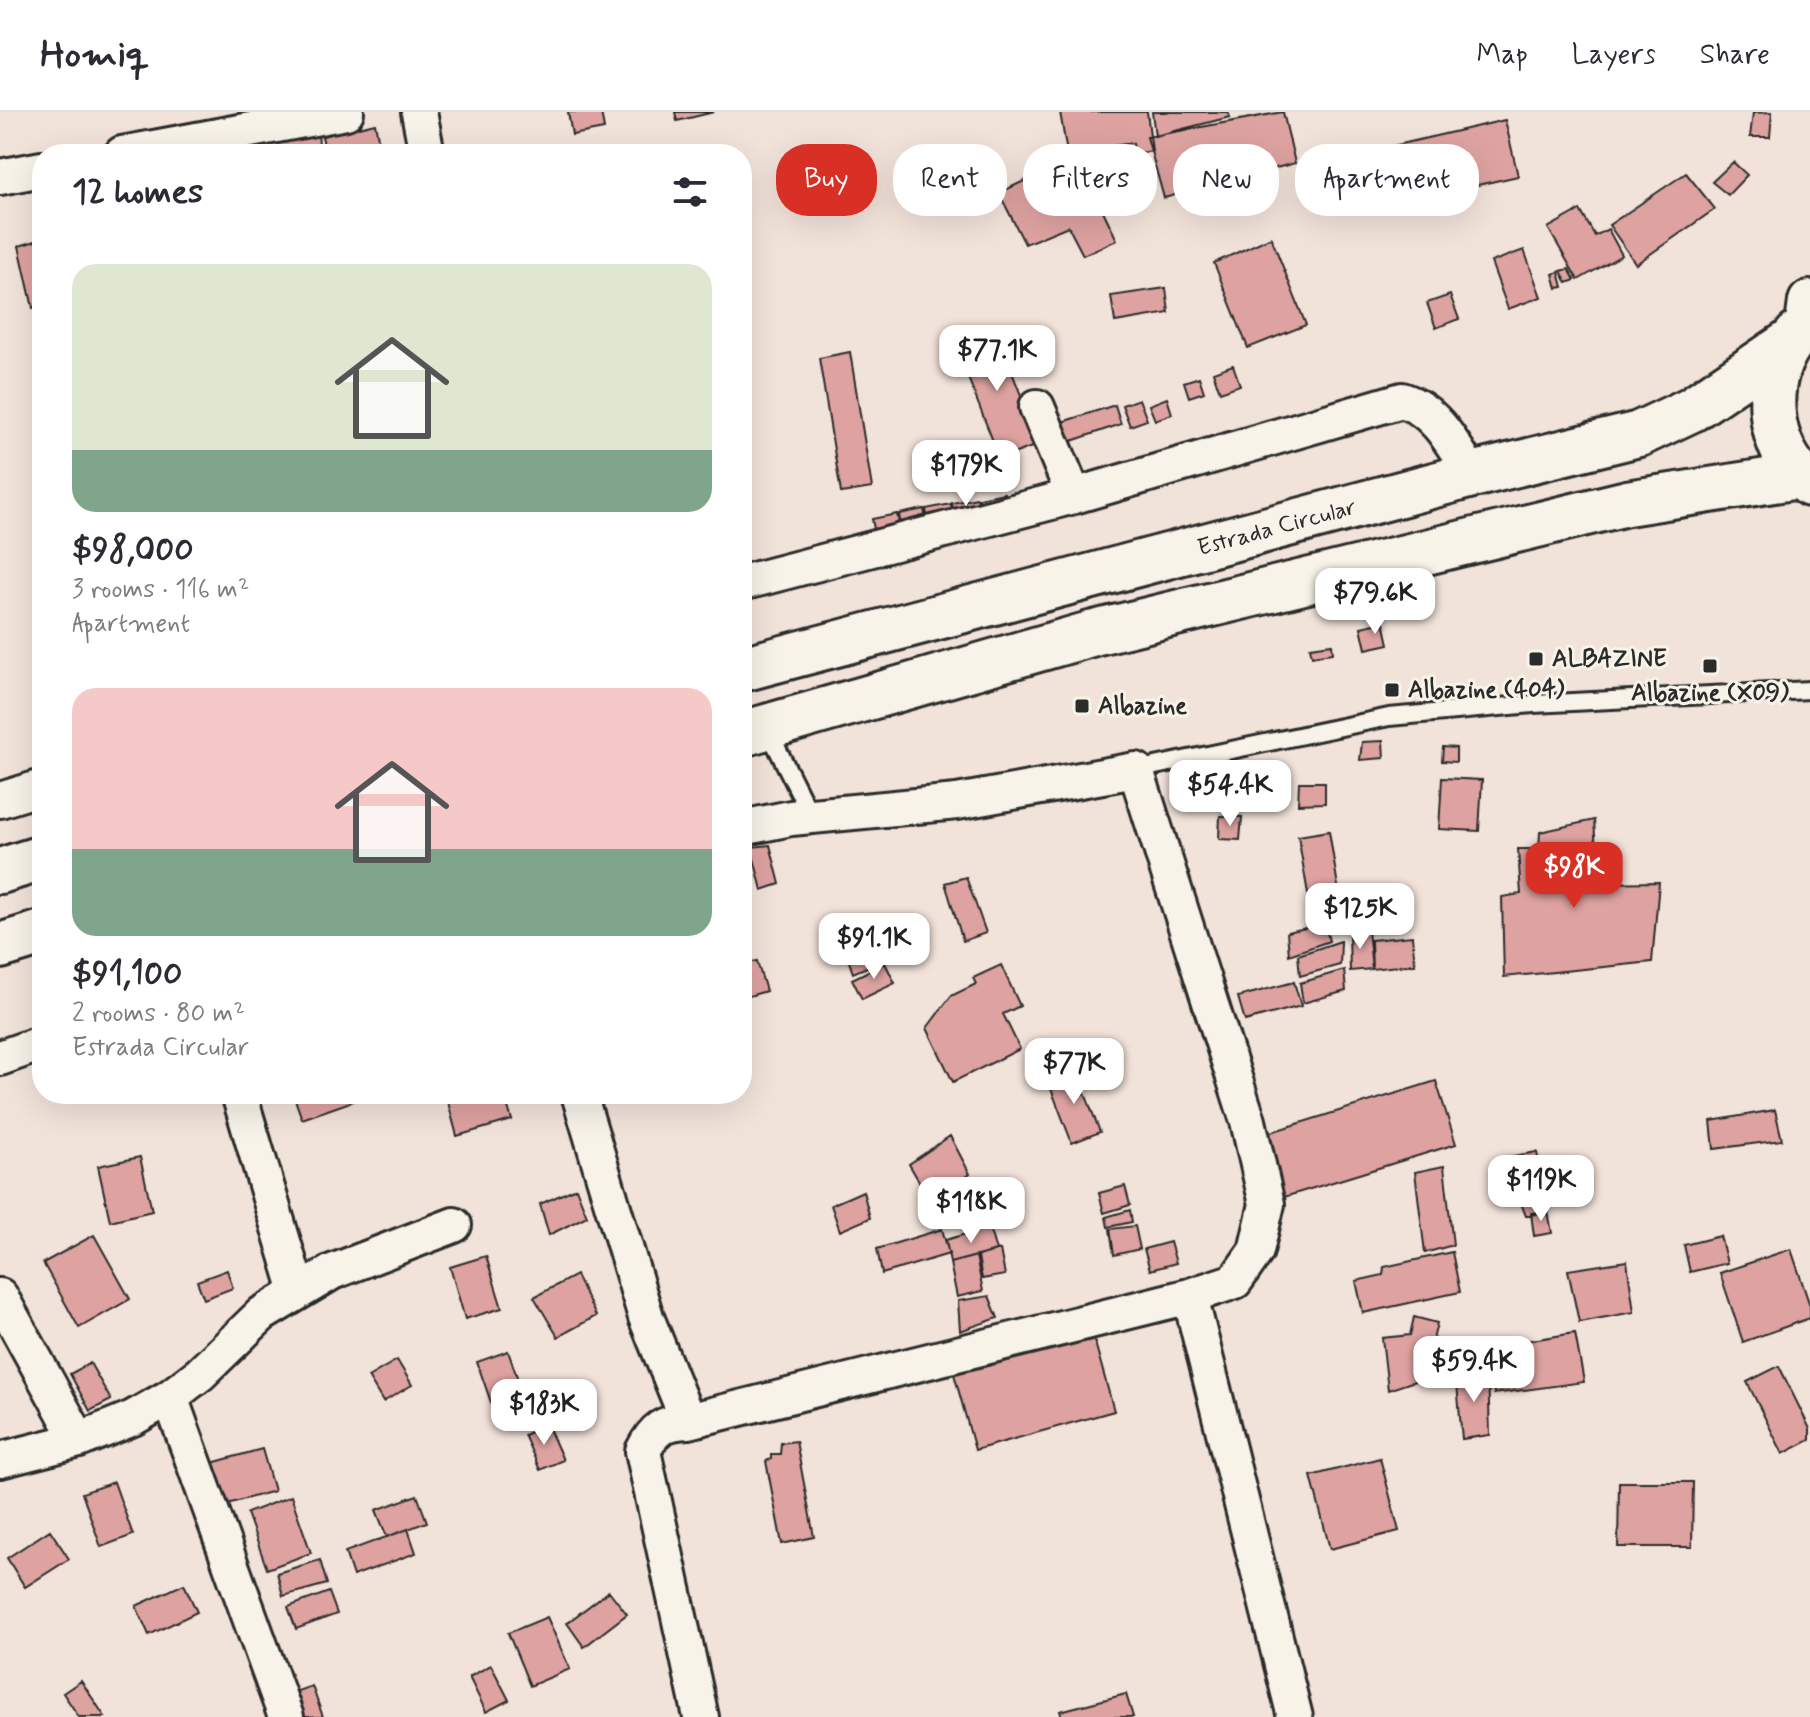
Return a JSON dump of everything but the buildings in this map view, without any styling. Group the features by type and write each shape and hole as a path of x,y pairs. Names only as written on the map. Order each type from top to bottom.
{"main road":[{"name":"Estrada Circular","path":"752,666 1472,475 1639,434 1692,409 1805,323"},
{"path":"754,730 1094,633 1596,511 1804,480 1779,445 1771,409 1776,373 1805,323"},
{"path":"0,871 32,861"},
{"path":"0,946 32,936"}],"street":[{"path":"175,144 346,112"},
{"path":"419,112 425,144"},
{"path":"0,177 32,171"},
{"path":"752,580 1074,496 1402,400 1422,407 1445,433 1472,475"},
{"path":"1037,407 1074,496"},
{"path":"701,1717 643,1451 652,1434 666,1422 688,1421 1190,1296 1235,1281 1256,1251 1267,1204 1248,1121 1136,770 957,802 811,816 752,826"},
{"path":"0,800 32,790"},
{"path":"0,1058 32,1047"},
{"path":"242,1104 298,1292"},
{"path":"582,1104 646,1317 688,1421"},
{"path":"0,1460 79,1440 133,1418 170,1397 262,1314 298,1292 332,1272 454,1225"},
{"path":"0,1296 79,1440"},
{"path":"1190,1296 1295,1717"},
{"path":"170,1397 286,1717"}],"lane":[{"path":"1136,770 1389,717 1533,704 1810,690"},
{"path":"754,730 811,816"}],"place":[{"name":"ALBAZINE","path":"1536,659"},
{"name":"Albazine (X09)","path":"1710,666"},
{"name":"Albazine (404)","path":"1392,690"},
{"name":"Albazine","path":"1082,706"}]}
